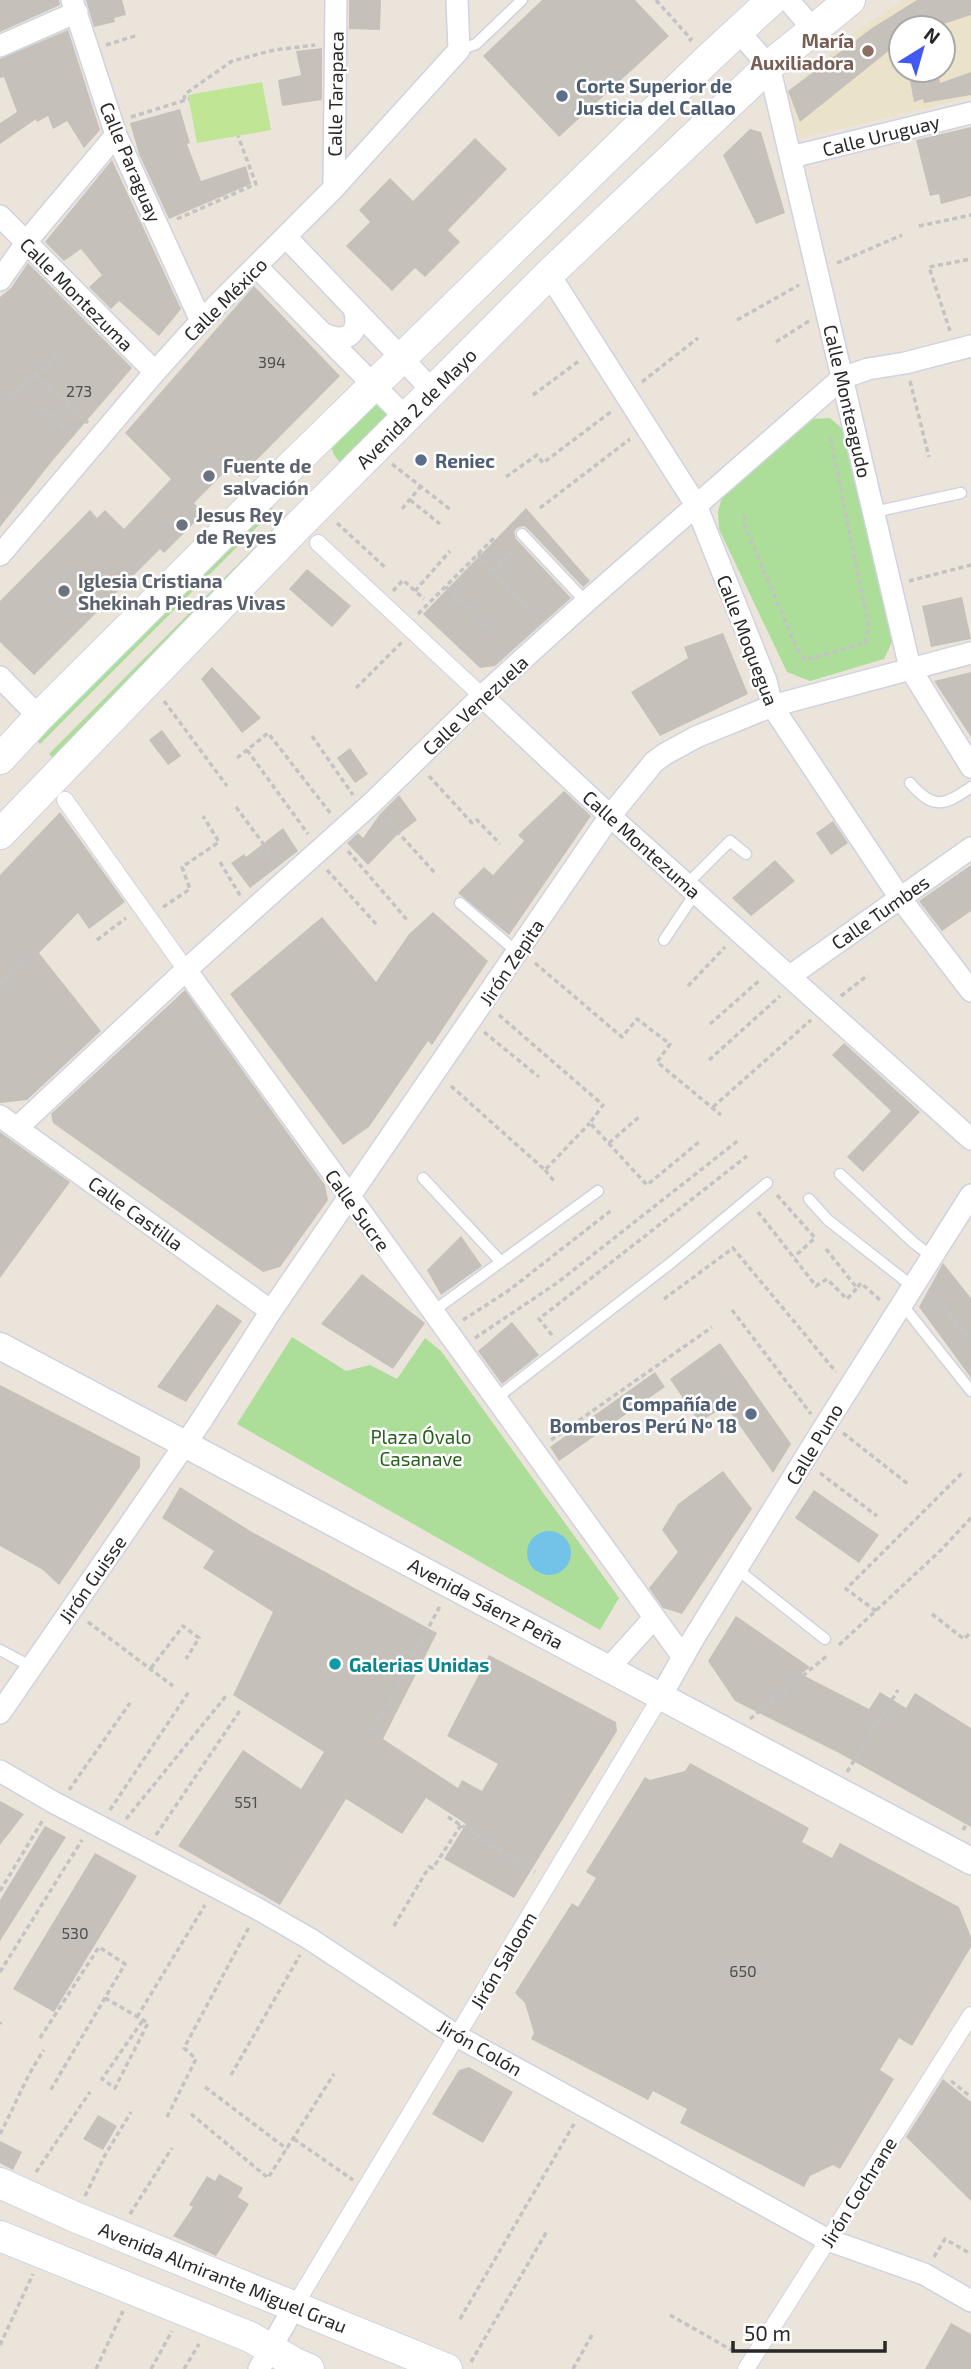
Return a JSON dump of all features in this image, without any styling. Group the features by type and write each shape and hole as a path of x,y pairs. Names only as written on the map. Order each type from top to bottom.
{"main road":[{"path":"18,736 290,467 772,0"},
{"name":"Avenida 2 de Mayo","path":"0,834 331,511 406,418 550,274 769,66 850,0"},
{"path":"290,467 331,511"},
{"name":"Avenida Almirante Miguel Grau","path":"12,2188 75,2217 447,2369"},
{"path":"0,2236 250,2337 265,2359 309,2369"}],"street":[{"name":"Calle Tarapaca","path":"334,188 336,0"},
{"path":"457,0 459,50"},
{"path":"788,0 813,29"},
{"path":"0,46 75,6"},
{"name":"Calle Paraguay","path":"75,6 119,127 201,321"},
{"name":"Calle Monteagudo","path":"738,31 769,66 910,668 971,767"},
{"name":"Calle México","path":"0,555 201,321 334,188 459,50"},
{"name":"Calle Uruguay","path":"791,157 971,113"},
{"path":"0,280 26,242 119,127"},
{"name":"Calle Montezuma","path":"0,216 155,372"},
{"path":"286,237 433,391"},
{"path":"256,267 406,418"},
{"name":"Calle Moquegua","path":"550,274 696,505 766,681 772,706 900,898 971,991"},
{"path":"322,333 332,339 344,338 354,331 358,320 354,309"},
{"name":"Calle Venezuela","path":"8,1122 251,914 368,807 482,696 842,379 868,369 905,363 963,348"},
{"name":"Calle Montezuma","path":"318,543 610,816 971,1139"},
{"name":"Jirón Zepita","path":"185,1445 271,1311 610,816 654,762 696,737 772,706 971,653"},
{"path":"2,683 18,736"},
{"name":"Calle Sucre","path":"65,800 683,1657"},
{"name":"Calle Tumbes","path":"787,973 971,848"},
{"name":"Calle Castilla","path":"8,1122 271,1311"},
{"name":"Calle Puno","path":"661,1696 826,1425 971,1195"},
{"name":"Avenida Sáenz Peña","path":"0,1346 971,1861"},
{"name":"Jirón Guisse","path":"0,1713 185,1445"},
{"path":"609,1668 654,1618"},
{"name":"Jirón Saloom","path":"265,2359 294,2306 661,1696"},
{"name":"Jirón Colón","path":"0,1771 56,1804 216,1886 310,1938 457,2036 828,2240 924,2274 971,2301"},
{"name":"Jirón Cochrane","path":"748,2365 971,2015"}],"lane":[{"path":"459,50 476,44 522,0"},
{"path":"874,512 961,494"},
{"path":"525,536 586,602"},
{"path":"910,783 930,802 944,802 971,787"},
{"path":"664,940 691,888 730,841 746,854"},
{"path":"460,903 518,951"},
{"path":"840,1174 931,1256"},
{"path":"423,1178 501,1262"},
{"path":"495,1399 672,1262 767,1183"},
{"path":"432,1312 598,1191"},
{"path":"808,1199 907,1295 971,1391"},
{"path":"738,1570 825,1639"},
{"path":"0,1650 32,1667"}],"path":[{"path":"656,0 691,39"},
{"path":"97,48 138,35"},
{"path":"119,127 186,99 185,94 232,61 274,50 335,42"},
{"path":"176,219 256,184 238,136"},
{"path":"919,226 971,215"},
{"path":"737,320 802,283 800,278 816,267 831,266 901,235"},
{"path":"963,348 929,267 971,259"},
{"path":"776,342 826,310"},
{"path":"506,477 537,455 544,463 698,338"},
{"path":"533,395 597,349"},
{"path":"9,399 57,355"},
{"path":"905,363 929,457"},
{"path":"35,375 89,425"},
{"path":"41,408 78,439"},
{"path":"540,508 646,427"},
{"path":"745,515 744,524 797,649 805,660 865,643 869,624 830,436"},
{"path":"392,464 451,510"},
{"path":"402,509 421,486"},
{"path":"410,500 440,524"},
{"path":"331,511 387,569"},
{"path":"356,688 446,587 496,536"},
{"path":"492,570 525,536"},
{"path":"415,591 450,551"},
{"path":"478,554 532,614"},
{"path":"891,585 971,565"},
{"path":"382,603 403,580 424,599"},
{"path":"446,587 493,635"},
{"path":"164,701 227,786"},
{"path":"237,758 268,733 328,843 377,925"},
{"path":"312,736 368,807 435,873"},
{"path":"247,750 328,843 408,921"},
{"path":"416,761 472,823 477,820 500,844"},
{"path":"236,807 289,880"},
{"path":"97,940 145,911 190,889 182,867 219,842 203,816"},
{"path":"220,862 251,914"},
{"path":"688,986 740,932"},
{"path":"518,951 622,1037 637,1018 670,1044 657,1062 721,1115"},
{"path":"0,986 25,959"},
{"path":"710,1024 787,973"},
{"path":"709,1060 783,994 787,973"},
{"path":"713,1107 825,1007 868,975"},
{"path":"484,1002 603,1105 590,1123 545,1170"},
{"path":"471,1022 539,1077"},
{"path":"435,1073 554,1181"},
{"path":"609,1143 639,1117"},
{"path":"590,1123 647,1185 699,1142"},
{"path":"459,1349 557,1283 740,1139"},
{"path":"562,1348 539,1319 747,1157"},
{"path":"767,1183 815,1238 794,1257"},
{"path":"748,1199 816,1286 827,1279 847,1299 861,1283 907,1295 971,1342"},
{"path":"446,1331 508,1291 613,1209"},
{"path":"664,1299 733,1248 849,1388"},
{"path":"826,1249 857,1288"},
{"path":"732,1310 826,1425 908,1484"},
{"path":"534,1452 712,1327"},
{"path":"804,1461 877,1516"},
{"path":"876,1611 846,1589 962,1473"},
{"path":"733,1734 837,1647 971,1518"},
{"path":"373,1731 452,1584"},
{"path":"71,1609 173,1686"},
{"path":"932,1614 964,1639 971,1632"},
{"path":"151,1668 183,1626 199,1638 186,1659"},
{"path":"0,1972 102,1828 190,1689"},
{"path":"836,1789 898,1690"},
{"path":"102,1828 226,1696"},
{"path":"0,1891 56,1804 130,1703"},
{"path":"145,1850 241,1709"},
{"path":"448,1817 550,1882"},
{"path":"394,1926 429,1867 433,1868 461,1825"},
{"path":"137,2017 216,1886"},
{"path":"167,2117 196,2059 184,2048 258,1909"},
{"path":"231,2075 310,1938"},
{"path":"40,2039 99,1947 125,1964 50,2091"},
{"path":"104,1998 137,2017 143,2020 148,2023 115,2088 102,2079 143,2020"},
{"path":"0,2134 27,2083 29,2071 44,2050"},
{"path":"937,2069 971,2097"},
{"path":"191,2114 268,2178 334,2074"},
{"path":"205,2087 287,2149"},
{"path":"12,2188 89,2092"},
{"path":"460,2319 584,2106"},
{"path":"75,2217 104,2157 131,2112"},
{"path":"294,2138 365,2189"},
{"path":"117,2234 172,2148"},
{"path":"467,2369 547,2231"},
{"path":"924,2274 945,2239 971,2254"},
{"path":"0,2345 42,2254"},
{"path":"96,2369 133,2290"},
{"path":"151,2369 184,2311"},
{"path":"670,2315 748,2365"},
{"path":"573,2369 593,2333"}],"shaded area":[{"name":"María Auxiliadora","path":"904,0 971,0 971,97 799,138 787,92 855,32"}],"green space":[{"path":"262,82 271,130 197,143 188,95"},
{"path":"369,406 386,407 388,416 341,463 334,454 332,442"},
{"path":"830,418 846,432 892,642 884,659 810,681 787,672 719,529 718,512 722,497 810,419"},
{"path":"269,505 274,510 40,744 36,740"},
{"path":"283,519 287,524 53,758 49,754"},
{"name":"Plaza Óvalo Casanave","path":"292,1337 346,1371 370,1365 397,1379 425,1338 441,1351 619,1598 600,1630 237,1424"}],"water":[{"path":"549,1531 564,1538 571,1553 564,1568 549,1575 534,1568 527,1553 534,1538"}],"building":[{"path":"0,0 59,0 60,5 0,32"},
{"path":"86,0 122,0 126,15 114,18 115,22 94,27"},
{"path":"349,0 381,0 380,30 349,29"},
{"name":"Corte Superior de Justicia del Callao","path":"542,0 635,0 669,36 559,137 483,56"},
{"path":"917,0 971,0 971,15 957,20 957,14 894,14"},
{"path":"887,19 887,52 800,122 788,91"},
{"path":"68,30 100,130 84,148 67,121 53,129 48,116 37,122 36,119 0,144 0,123 17,112 4,77 0,78 0,59"},
{"path":"322,48 322,100 282,106 278,80 301,75 296,51"},
{"path":"971,72 971,95 924,103 923,99 914,102 911,84 957,84 957,77"},
{"path":"180,109 190,143 187,144 201,181 246,166 251,184 169,219 139,154 130,123"},
{"path":"971,127 971,196 941,204 939,194 930,196 916,140"},
{"path":"750,129 761,132 785,213 756,224 723,155"},
{"path":"475,138 507,169 448,230 460,242 425,277 415,268 392,291 346,246 370,222 359,210 390,178 413,201"},
{"path":"112,160 181,309 159,336 119,301 111,309 89,287 102,275 81,249 64,261 45,242"},
{"path":"28,263 132,368 0,527 0,297 11,288"},
{"path":"254,286 340,376 240,477 230,467 194,503 204,513 164,553 160,549 34,675 0,642 0,601 90,510 97,518 105,510 124,529 171,479 125,433"},
{"path":"526,508 590,581 583,587 528,529 524,526 517,528 514,532 516,539 571,598 495,666 480,668 423,614"},
{"path":"307,569 351,606 332,627 289,589"},
{"path":"962,597 971,639 931,647 922,606"},
{"path":"723,633 748,694 660,736 631,692 688,658 684,647"},
{"path":"212,667 261,718 242,733 201,679"},
{"path":"971,672 971,737 934,681"},
{"path":"162,730 181,756 168,765 149,740"},
{"path":"350,748 368,774 355,783 337,758"},
{"path":"564,791 591,816 509,935 458,893 484,867 493,875 524,841 518,835"},
{"path":"399,795 417,820 396,836 368,865 347,843 358,833 363,838 380,814"},
{"path":"60,812 125,902 89,929 78,913 39,953 101,1031 27,1100 0,1103 0,875"},
{"path":"833,821 848,843 831,855 816,833"},
{"path":"283,828 298,851 250,888 231,863 244,854 246,857"},
{"path":"775,860 795,881 751,916 732,898"},
{"path":"971,865 971,911 942,931 919,901"},
{"path":"433,912 488,961 432,1045 428,1041 369,1127 343,1145 230,994 322,917 376,982 409,934"},
{"path":"185,990 325,1185 328,1200 280,1267 263,1272 53,1123 51,1114"},
{"path":"844,1043 920,1112 863,1172 847,1157 891,1111 832,1055"},
{"path":"0,1132 70,1182 0,1278"},
{"path":"461,1236 482,1266 441,1295 427,1270"},
{"path":"943,1263 971,1298 971,1378 919,1307"},
{"path":"362,1274 425,1323 393,1369 321,1324"},
{"path":"217,1304 242,1321 186,1402 157,1387"},
{"path":"512,1322 539,1355 502,1384 478,1351"},
{"name":"Compañía de Bomberos Perú Nº 18","path":"720,1343 791,1444 773,1473 726,1406 699,1422 670,1379"},
{"path":"655,1372 665,1387 559,1461 550,1447"},
{"path":"0,1385 140,1457 140,1467 59,1585 43,1570 0,1546"},
{"path":"723,1471 752,1509 682,1614 663,1608 649,1588 678,1552 662,1530 678,1504"},
{"path":"180,1487 252,1532 437,1633 383,1739 458,1788 462,1780 482,1791 498,1764 447,1736 489,1655 616,1722 617,1731 514,1898 444,1859 466,1824 426,1798 402,1834 346,1799 280,1905 178,1846 243,1750 301,1789 324,1752 233,1695 273,1612 203,1568 214,1551 162,1518"},
{"path":"814,1490 879,1535 859,1563 795,1518"},
{"path":"736,1616 810,1667 801,1674 869,1709 880,1692 906,1708 915,1693 971,1728 971,1827 841,1754 735,1701 708,1661"},
{"path":"690,1763 809,1828 802,1842 832,1858 840,1843 959,1907 971,1937 971,1947 912,2046 899,2038 880,2070 894,2079 840,2169 833,2165 810,2176 804,2187 680,2123 687,2109 653,2091 648,2100 531,2039 534,2033 525,2003 515,1993 572,1903 578,1907 596,1878 586,1872 645,1777 650,1780 685,1771"},
{"path":"0,1801 24,1814 0,1845"},
{"path":"45,1826 66,1837 0,1941 0,1900"},
{"path":"95,1853 137,1876 54,2012 13,1989"},
{"path":"469,2067 513,2092 483,2143 432,2114 459,2070"},
{"path":"943,2079 971,2102 971,2201 906,2137"},
{"path":"98,2115 117,2126 103,2150 83,2139"},
{"path":"0,2141 22,2152 13,2170 0,2163"},
{"path":"219,2174 243,2188 238,2197 249,2204 216,2256 173,2236 193,2207 189,2205 207,2176 215,2181"},
{"path":"951,2323 971,2334 971,2369 925,2369"}],"place":[{"name":"María Auxiliadora","path":"868,51"},
{"name":"Corte Superior de Justicia del Callao","path":"562,96"},
{"name":"Reniec","path":"421,460"},
{"name":"Fuente de salvación","path":"209,476"},
{"name":"Jesus Rey de Reyes","path":"182,525"},
{"name":"Iglesia Cristiana Shekinah Piedras Vivas","path":"64,591"},
{"name":"Compañía de Bomberos Perú Nº 18","path":"751,1414"},
{"name":"Galerias Unidas","path":"335,1664"}]}
